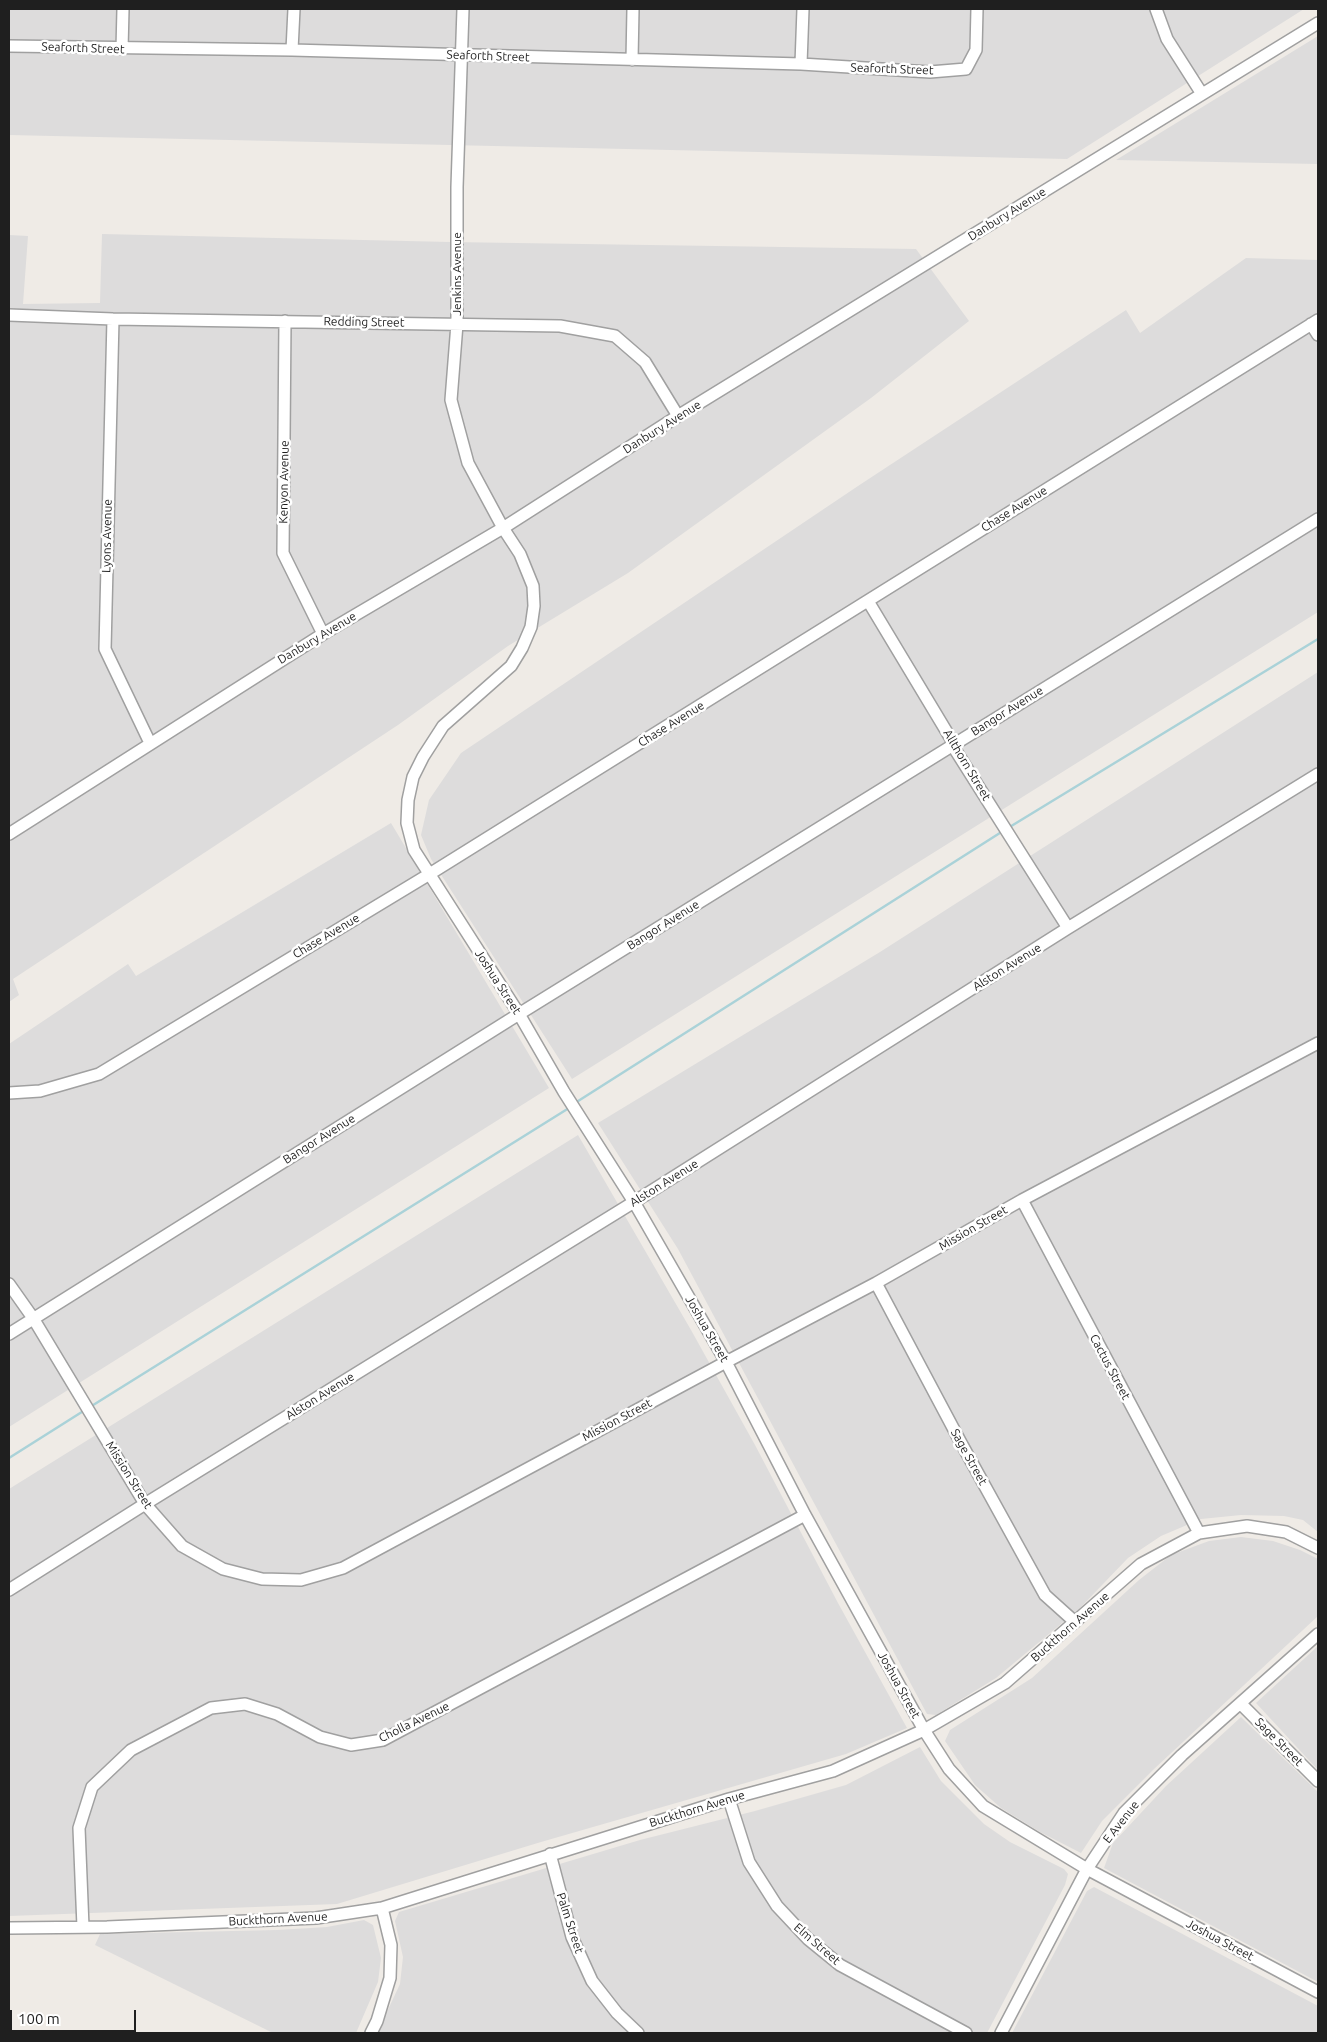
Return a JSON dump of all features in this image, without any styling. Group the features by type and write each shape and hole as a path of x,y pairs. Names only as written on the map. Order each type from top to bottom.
{"street":[{"path":"122,49 123,9"},
{"path":"292,50 294,9"},
{"name":"Jenkins Avenue","path":"463,9 457,187 457,324 451,400 468,463 504,528"},
{"path":"632,60 633,9"},
{"path":"801,64 803,9"},
{"name":"Seaforth Street","path":"9,46 292,50 801,64 930,72 966,69 976,50 977,9"},
{"path":"1156,9 1167,40 1202,94"},
{"name":"Danbury Avenue","path":"9,834 323,634 504,528 678,416 1318,23"},
{"name":"Redding Street","path":"9,315 113,319 560,326 615,336 645,362 678,416"},
{"name":"Lyons Avenue","path":"113,319 104,649 150,743"},
{"name":"Kenyon Avenue","path":"285,321 283,553 323,634"},
{"path":"1315,322 1318,335"},
{"name":"Chase Avenue","path":"9,1092 40,1090 99,1074 428,875 1315,322"},
{"name":"Bangor Avenue","path":"9,1334 519,1014 1318,519"},
{"name":"Joshua Street","path":"504,528 520,554 533,586 534,606 531,627 522,648 511,666 444,726 423,757 413,777 408,800 407,823 414,850 428,875 519,1014 564,1092 634,1202 726,1362 805,1514 924,1730 949,1769 983,1806 1087,1869 1318,1992"},
{"name":"Allthorn Street","path":"868,601 954,744 956,751 1068,928"},
{"name":"Alston Avenue","path":"9,1590 634,1202 1068,928 1318,774"},
{"name":"Mission Street","path":"9,1284 33,1318 145,1504 182,1546 222,1569 262,1579 301,1580 343,1568 876,1283 1022,1200 1318,1043"},
{"name":"Cactus Street","path":"1022,1200 1198,1533"},
{"name":"Sage Street","path":"876,1283 960,1442 1045,1595 1075,1622"},
{"name":"Cholla Avenue","path":"83,1927 79,1828 92,1787 131,1750 211,1708 245,1704 277,1714 320,1737 350,1745 383,1740 805,1514"},
{"name":"Buckthorn Avenue","path":"9,1928 316,1918 382,1908 729,1799 833,1771 924,1730 1005,1683 1141,1564 1198,1533 1247,1526 1286,1532 1318,1548"},
{"name":"E Avenue","path":"1001,2033 1087,1869 1124,1813 1182,1755 1318,1634"},
{"name":"Sage Street","path":"1241,1704 1318,1781"},
{"name":"Elm Street","path":"729,1799 749,1862 777,1906 808,1939 840,1965 966,2033"},
{"name":"Palm Street","path":"550,1854 572,1938 592,1981 617,2014 638,2033"},
{"path":"371,2033 377,2021 390,1978 391,1945 382,1908"}],"shaded area":[{"path":"9,9 1304,9 1067,159 9,135"},
{"path":"1318,36 1318,164 1116,160"},
{"path":"102,234 450,242 916,249 969,321 871,398 628,573 508,646 398,725 13,979 19,995 9,1002 9,235 28,236 23,304 100,303"},
{"path":"1246,258 1318,260 1318,612 572,1079 431,859 421,835 429,800 461,753 858,486 1126,310 1140,333"},
{"path":"1318,672 1318,1532 1303,1520 1284,1516 1241,1515 1201,1519 1161,1536 1128,1558 1079,1609 996,1678 936,1715 927,1714 678,1249 598,1123 880,952"},
{"path":"391,823 549,1088 9,1427 9,1044 128,964 136,976"},
{"path":"578,1135 755,1445 838,1603 907,1728 846,1754 541,1842 337,1904 9,1916 9,1489"},
{"path":"1241,1537 1273,1541 1300,1550 1318,1559 1318,1616 1154,1769 1102,1821 1081,1853 1040,1832 1001,1808 975,1785 945,1741 950,1730 1032,1678 1139,1580 1171,1555 1209,1541"},
{"path":"1318,1646 1318,1770 1256,1703"},
{"path":"1241,1717 1318,1792 1318,1982 1104,1868 1113,1843 1166,1786"},
{"path":"920,1747 941,1781 984,1824 1010,1842 1064,1869 1068,1874 1065,1885 987,2033 377,2033 400,1984 403,1957 395,1921 399,1912 640,1840 755,1811 846,1785"},
{"path":"1094,1887 1318,2006 1318,2033 1012,2033 1087,1891"},
{"path":"364,1920 373,1925 381,1958 378,1982 356,2033 273,2033 95,1945 100,1934 277,1930 327,1927"}],"waterway":[{"path":"1008,828 1318,639"},
{"path":"575,1103 1003,831"},
{"path":"90,1407 569,1108"},
{"path":"9,1458 85,1410"}]}
